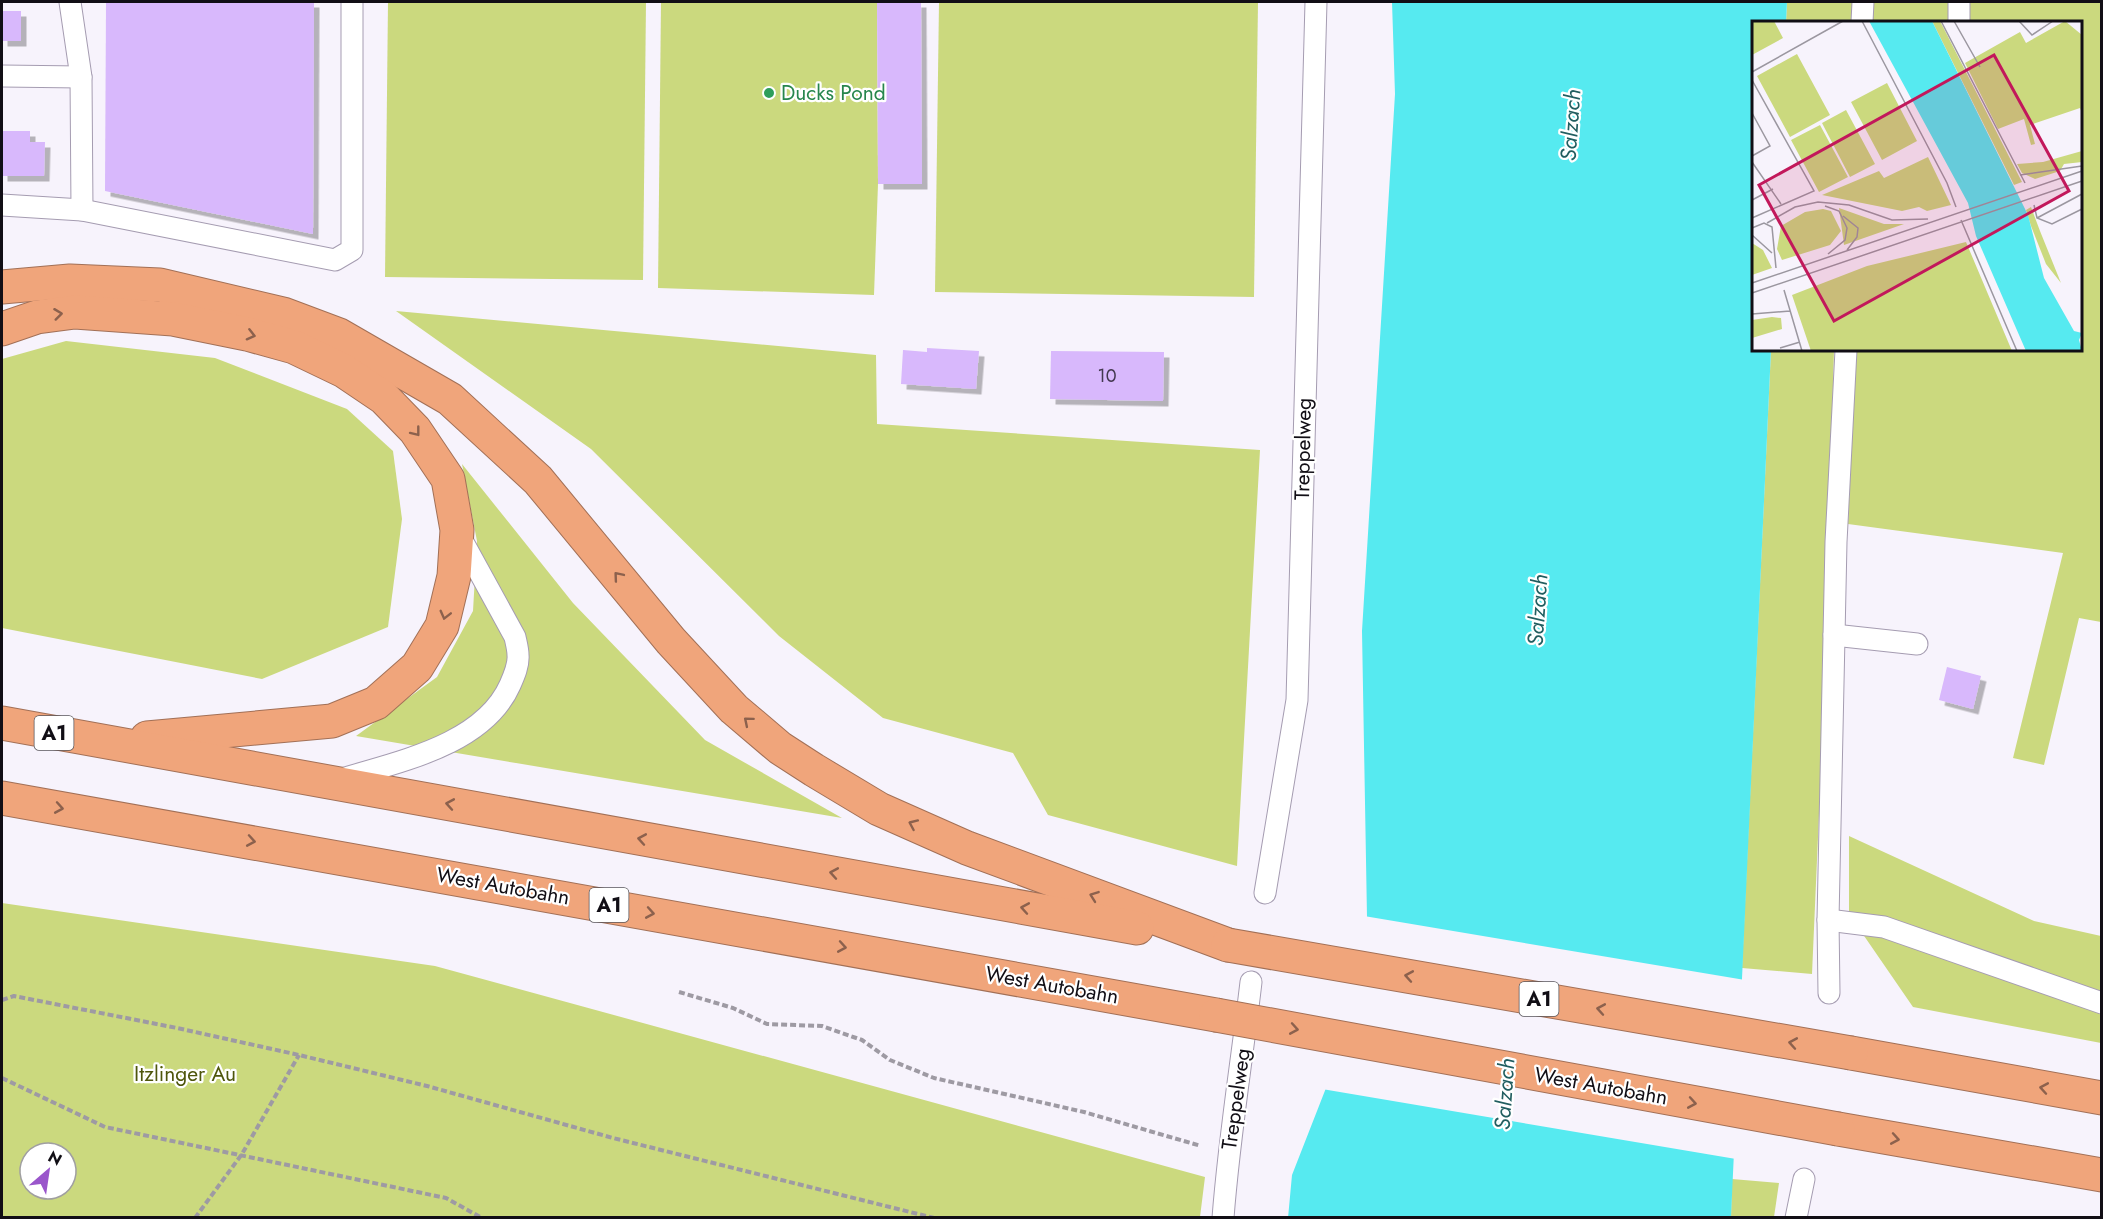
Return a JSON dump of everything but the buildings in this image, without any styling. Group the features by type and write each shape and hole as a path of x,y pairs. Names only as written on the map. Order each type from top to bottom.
{"highway":[{"path":"2,287 70,281 160,285 283,314 339,335 450,399 538,480 671,641 734,709 780,748 879,808 990,858 1228,945"},
{"path":"2,329 37,317 75,312 173,319 248,334 294,347 344,371 384,398 415,430 448,479 457,530 454,576 442,626 417,667 376,704 332,721 107,742"},
{"name":"A1","path":"2,723 1228,945 2102,1098"},
{"name":"West Autobahn","path":"2,798 2102,1175"}],"lane":[{"path":"70,2 81,76 82,210"},
{"path":"2,206 82,210 335,260 352,250 352,2"},
{"name":"Treppelweg","path":"1265,893 1297,700 1316,2"},
{"path":"1862,21 1863,2"},
{"path":"1959,2 1959,21"},
{"path":"2,76 81,76"},
{"path":"1829,993 1828,920 1836,542 1846,351"},
{"path":"331,783 418,755 458,738 478,726 492,713 507,693 516,672 518,656 515,637 457,530"},
{"path":"1834,635 1917,644"},
{"path":"1828,920 1884,927 2102,1003"},
{"name":"Treppelweg","path":"1223,1218 1228,1154 1251,982"},
{"path":"1796,1218 1804,1179"}],"path":[{"path":"679,992 733,1008 767,1024 822,1026 862,1040 890,1060 934,1078 1084,1112 1228,1154"},
{"path":"2,1000 14,996 299,1055 427,1086 915,1215 934,1218"},
{"path":"195,1218 242,1154 299,1055"},
{"path":"2,1078 105,1127 446,1198 482,1218"}],"green space":[{"path":"388,2 646,2 643,280 385,277"},
{"name":"Ducks Pond","path":"661,2 877,2 878,184 874,295 658,288"},
{"path":"939,2 1258,2 1254,297 935,292"},
{"path":"1787,2 1854,2 1853,21 1786,21"},
{"path":"1871,2 2101,2 2101,622 2079,618 2044,765 2013,758 2063,553 1848,524 1856,351 2082,351 2082,21 1870,21"},
{"path":"396,311 876,355 877,424 1260,450 1237,866 1048,815 1013,753 883,718 779,636 591,449"},
{"path":"66,341 215,358 347,409 393,451 402,519 388,627 262,679 2,628 2,359"},
{"path":"1771,351 1834,351 1824,700 1812,974 1742,968"},
{"path":"462,464 573,603 705,740 842,818 356,736 437,677 473,611 477,541"},
{"path":"1849,836 2034,921 2101,936 2101,1043 1913,1007 1849,914"},
{"name":"Itzlinger Au","path":"2,903 435,966 1205,1177 1200,1217 2,1217"},
{"path":"1732,1179 1779,1183 1774,1217 1731,1217"}],"water":[{"name":"Salzach","path":"1392,2 1787,2 1786,21 1752,21 1752,351 1771,351 1731,1217 1288,1218 1292,1175 1326,1088 1367,917 1362,631 1395,94"}],"pier":[{"path":"1364,916 1745,980 1736,1159 1322,1089"}],"place":[{"name":"Ducks Pond","path":"769,93"}]}
